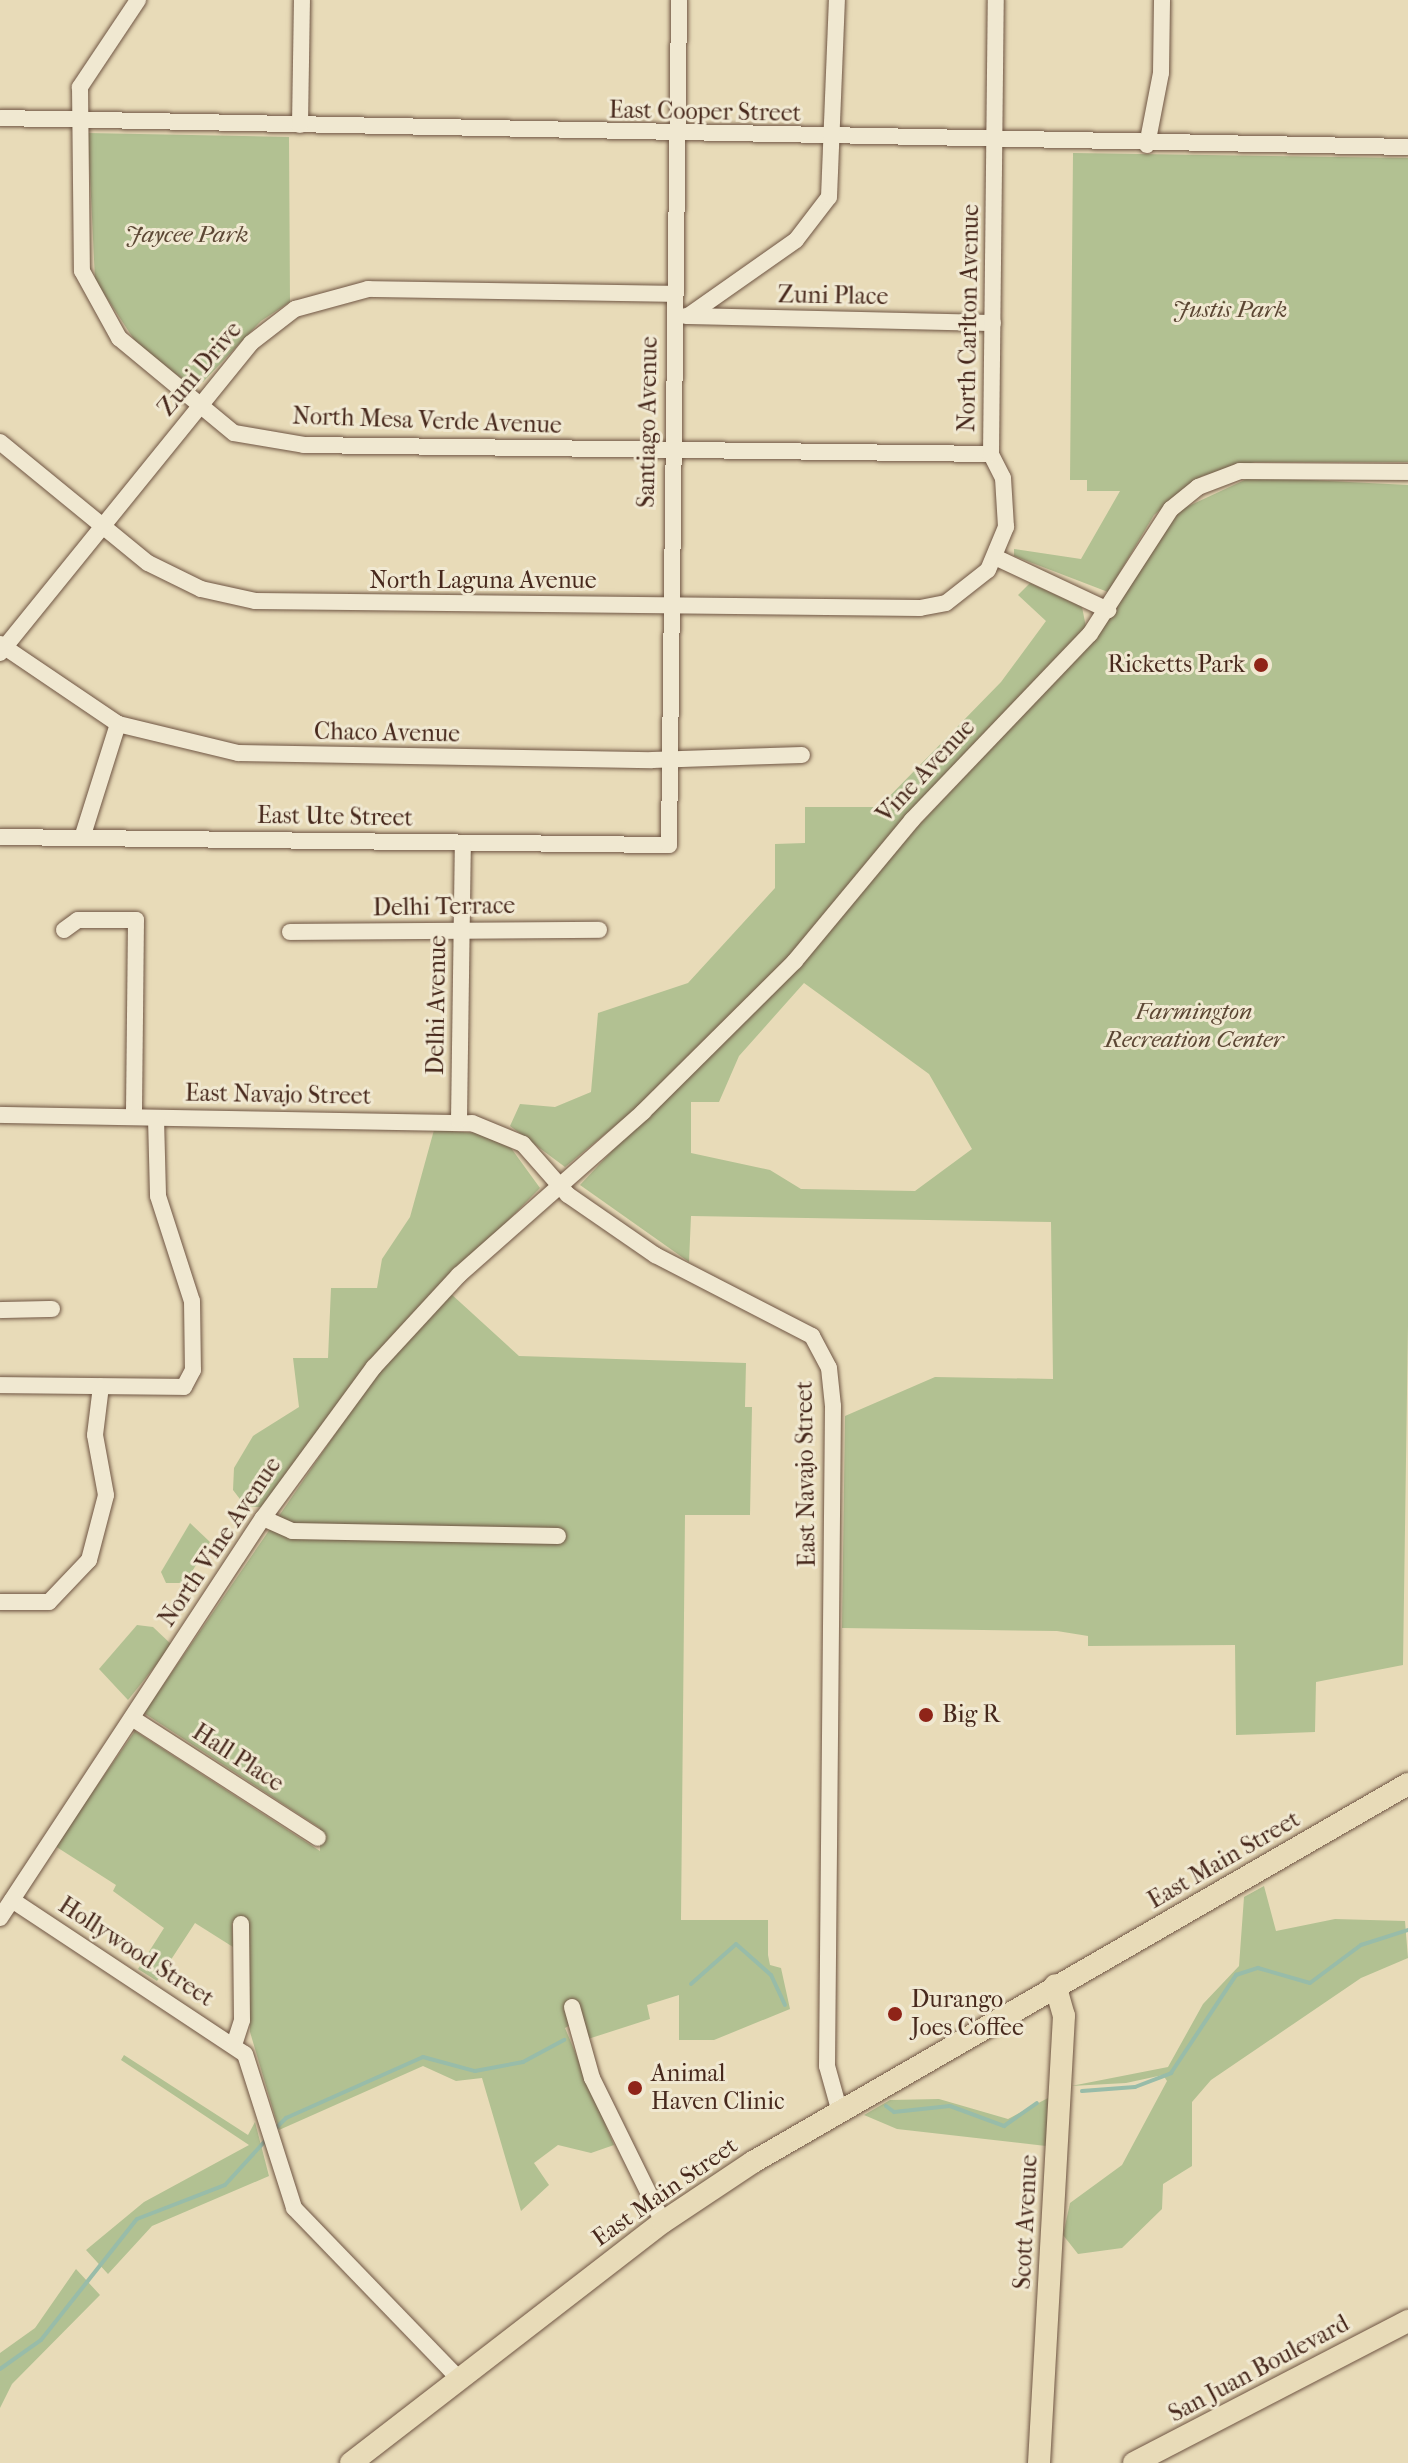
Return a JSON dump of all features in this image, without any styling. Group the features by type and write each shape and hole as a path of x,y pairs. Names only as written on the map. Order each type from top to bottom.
{"main road":[{"name":"East Main Street","path":"351,2463 457,2377 663,2222 839,2109 1408,1784"},
{"name":"Scott Avenue","path":"1039,2463 1064,2016 1055,1985"},
{"name":"San Juan Boulevard","path":"1134,2463 1408,2321"}],"street":[{"name":"North Mesa Verde Avenue","path":"138,0 80,87 77,120 85,281 119,338 234,433 304,445 991,454"},
{"path":"300,125 302,0"},
{"name":"Santiago Avenue","path":"669,845 667,758 672,451 681,315 674,294 679,0"},
{"path":"681,315 759,269 818,217 835,173 837,0"},
{"name":"North Carlton Avenue","path":"996,0 991,454 1008,504 997,558"},
{"path":"1147,145 1161,73 1162,0"},
{"name":"East Cooper Street","path":"0,118 835,140 1408,147"},
{"name":"Zuni Drive","path":"1,648 272,323 335,293 674,294"},
{"name":"Zuni Place","path":"681,315 993,323"},
{"name":"North Laguna Avenue","path":"0,442 148,563 201,589 255,601 920,608 969,589 997,558"},
{"name":"Vine Avenue","path":"517,1222 559,1186 795,961 892,842 1108,610 1163,517 1208,482 1262,469 1408,472"},
{"path":"997,558 1108,610"},
{"name":"Chaco Avenue","path":"1,648 118,724 238,753 667,758 802,755"},
{"path":"82,838 118,724"},
{"name":"East Ute Street","path":"0,837 669,845"},
{"name":"Delhi Avenue","path":"459,1120 463,843"},
{"path":"64,930 78,920 136,920 134,1117"},
{"name":"Delhi Terrace","path":"290,932 599,930"},
{"name":"East Navajo Street","path":"0,1115 459,1120 523,1144 559,1186 655,1255 794,1322 829,1368 827,2066 839,2109"},
{"path":"0,1385 185,1389 193,1370 192,1301 158,1196 156,1118"},
{"name":"North Vine Avenue","path":"0,1918 263,1518 374,1367 517,1222"},
{"path":"0,1310 52,1309"},
{"path":"0,1602 49,1602 89,1560 106,1495 95,1435 101,1386"},
{"path":"263,1518 292,1531 558,1536"},
{"name":"Hall Place","path":"132,1718 318,1838"},
{"name":"Hollywood Street","path":"12,1900 234,2045"},
{"path":"241,1924 242,2020 234,2045 249,2061 280,2180 294,2208 457,2377"},
{"path":"572,2007 592,2078 663,2222"}],"green space":[{"name":"Jaycee Park","path":"88,133 289,137 290,302 261,321 203,382 188,384 135,341 95,280"},
{"name":"Justis Park","path":"1073,153 1408,158 1408,462 1255,462 1202,476 1154,515 1108,592 1014,556 1014,549 1081,559 1120,491 1087,491 1087,480 1070,480"},
{"name":"Farmington Recreation Center","path":"1251,477 1408,485 1408,1325 1403,1665 1316,1682 1315,1732 1236,1735 1235,1645 1088,1646 1088,1636 1057,1631 842,1628 845,1416 935,1377 1053,1379 1051,1222 691,1216 689,1262 580,1185 1097,636 1180,510","holes":["804,983 929,1074 972,1149 915,1191 801,1189 770,1170 691,1153 691,1102 719,1102 739,1056"]},
{"path":"1030,583 1082,607 1086,627 789,956 638,1107 565,1167 510,1126 520,1104 555,1107 591,1092 598,1013 688,983 775,888 775,844 805,843 805,807 879,807 1001,682 1046,621 1018,595"},
{"path":"434,1130 476,1133 511,1148 540,1188 378,1353 263,1507 246,1507 233,1490 234,1468 253,1436 299,1407 293,1358 328,1358 331,1288 377,1288 382,1259 410,1217"},
{"path":"450,1293 519,1356 746,1363 745,1407 752,1407 750,1515 685,1515 681,1920 768,1920 770,1965 781,1968 790,2009 714,2040 679,2040 679,1995 647,2005 650,2019 588,2039 577,2021 565,2028 614,2145 591,2153 558,2145 534,2163 549,2185 521,2211 482,2078 456,2081 423,2066 279,2130 250,2032 249,1923 232,1923 233,1947 195,1923 157,1981 138,1969 164,1928 113,1891 116,1885 55,1846 135,1731 320,1851 320,1828 144,1713 372,1380"},
{"path":"190,1523 210,1542 185,1583 166,1583 161,1572"},
{"path":"137,1625 153,1627 172,1645 128,1700 99,1669"},
{"path":"1264,1886 1276,1931 1335,1919 1405,1921 1408,1958 1361,1978 1211,2080 1192,2102 1192,2166 1163,2184 1162,2209 1122,2248 1078,2254 1063,2235 1070,2203 1122,2165 1167,2081 1163,2075 1126,2083 1071,2086 1168,2067 1203,2004 1239,1966 1244,1897"},
{"path":"124,2055 248,2135 255,2122 269,2176 152,2226 108,2274 86,2250 144,2202 249,2145 121,2060"},
{"path":"1048,2098 1046,2146 897,2129 864,2115 890,2100 939,2099 1008,2119"},
{"path":"76,2269 100,2295 12,2384 0,2408 0,2353 35,2328"}],"waterway":[{"path":"1082,2091 1135,2087 1171,2073 1236,1975 1258,1968 1310,1983 1361,1945 1408,1930"},
{"path":"691,1984 736,1944 771,1975 785,2005"},
{"path":"274,2130 286,2118 423,2057 475,2071 523,2062 564,2040"},
{"path":"886,2106 894,2112 950,2106 1004,2126 1037,2103"},
{"path":"0,2369 41,2340 137,2219 225,2185 266,2140"}],"place":[{"name":"Ricketts Park","path":"1261,665"},
{"name":"Big R","path":"926,1715"},
{"name":"Durango Joes Coffee","path":"895,2014"},
{"name":"Animal Haven Clinic","path":"635,2088"}]}
